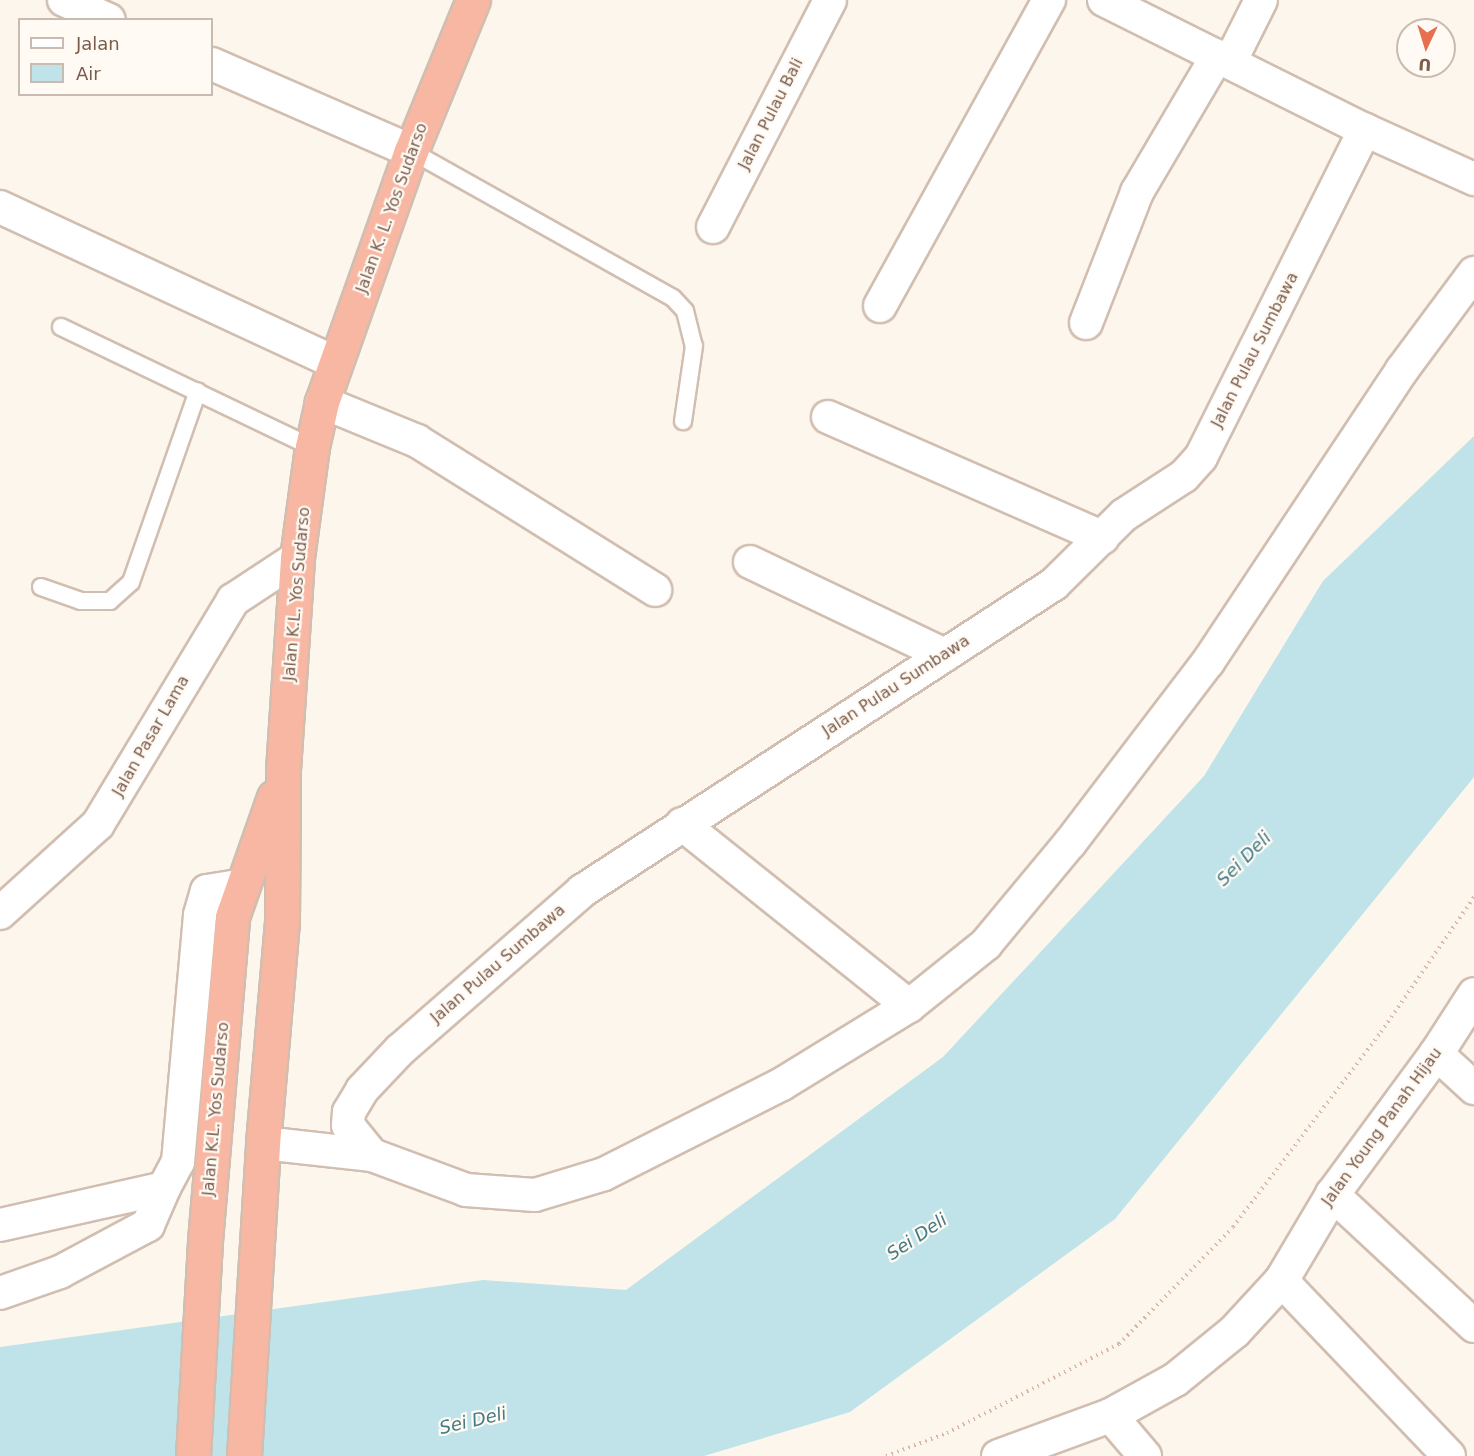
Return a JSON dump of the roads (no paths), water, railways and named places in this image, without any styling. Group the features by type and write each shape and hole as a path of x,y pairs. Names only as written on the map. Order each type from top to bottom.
{"highway":[{"name":"Jalan K. L. Yos Sudarso","path":"318,423 336,363 411,151 473,0"},
{"name":"Jalan K.L. Yos Sudarso","path":"244,1456 263,1143 282,920 283,770 297,558 318,423"},
{"name":"Jalan K.L. Yos Sudarso","path":"193,1456 205,1241 232,917 283,770"}],"street":[{"path":"64,0 104,18"},
{"name":"Jalan Pulau Bali","path":"713,227 830,0"},
{"path":"880,306 1049,0"},
{"path":"1104,0 1365,130 1474,179"},
{"path":"1086,323 1137,192 1261,0"},
{"path":"213,64 411,151"},
{"name":"Jalan Pulau Sumbawa","path":"372,1155 348,1125 349,1112 362,1090 400,1050 582,891 1054,584 1124,515 1184,476 1202,457 1365,130"},
{"path":"0,207 336,363"},
{"path":"263,1143 372,1155 466,1190 535,1195 604,1174 772,1089 909,1006 986,944 1070,843 1208,662 1402,370 1474,273"},
{"path":"828,417 1102,538"},
{"path":"318,423 417,441 655,590"},
{"name":"Jalan Pasar Lama","path":"0,913 98,824 232,600 297,558"},
{"path":"750,561 945,655"},
{"path":"682,824 909,1006"},
{"path":"0,1293 60,1272 148,1225 178,1162 200,915 207,891 243,885"},
{"name":"Jalan Young Panah Hijau","path":"1019,1452 1110,1415 1175,1379 1234,1331 1281,1280 1332,1194 1436,1053 1474,994"},
{"path":"1436,1053 1474,1088"},
{"path":"0,1225 164,1188"},
{"path":"1332,1194 1474,1326"},
{"path":"1281,1280 1449,1456"},
{"path":"1110,1415 1145,1456"}],"lane":[{"path":"411,151 673,298 684,311 694,346 683,421"},
{"path":"61,327 198,391 318,423"},
{"path":"41,587 81,601 110,601 131,582 198,391"}],"water":[{"name":"Sei Deli","path":"1474,436 1474,777 1115,1219 850,1412 704,1456 0,1456 0,1347 483,1280 626,1290 943,1057 1204,776 1323,581"}]}
